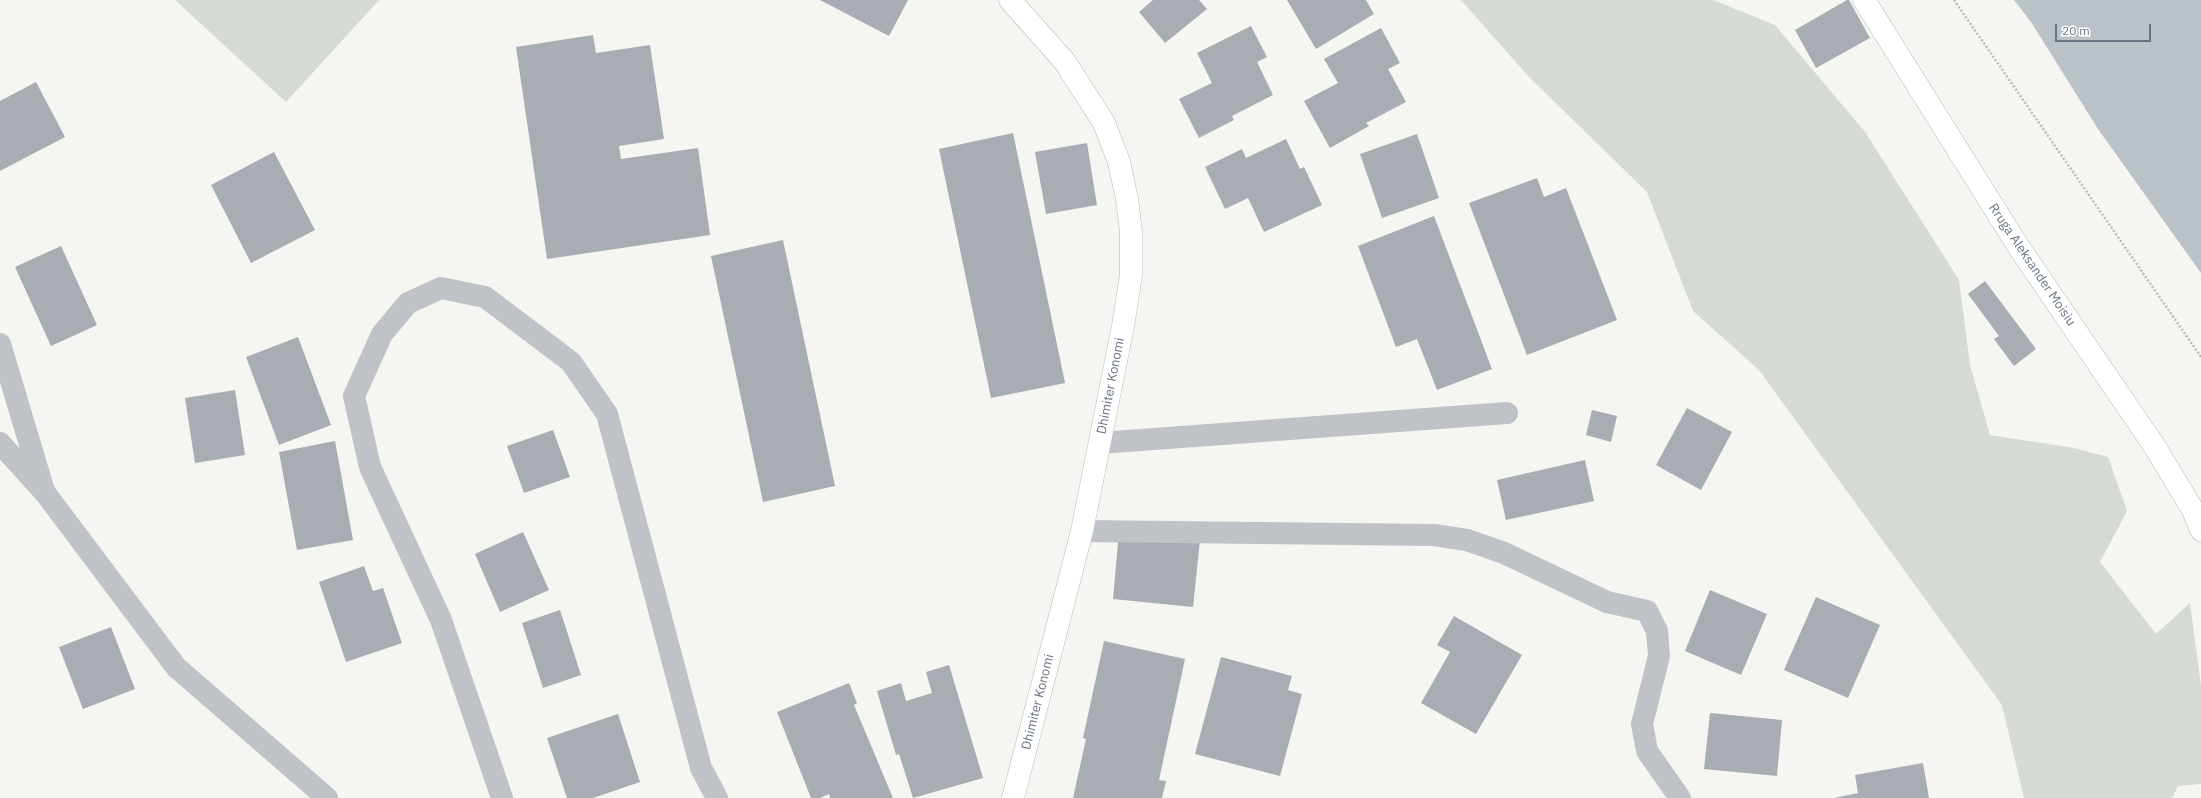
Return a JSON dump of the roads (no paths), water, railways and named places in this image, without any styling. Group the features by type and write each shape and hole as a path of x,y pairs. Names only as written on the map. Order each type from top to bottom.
{"main road":[{"name":"Dhimiter Konomi","path":"1010,0 1065,62 1104,123 1118,162 1127,199 1131,232 1131,275 1123,326 1082,531 1013,798"},
{"name":"Rruga Aleksander Moisiu","path":"1864,0 2018,246 2155,447 2193,510 2201,530"}],"street":[{"path":"502,798 441,620 370,467 354,396 382,334 408,303 440,288 485,297 492,302 571,362 607,414 701,768 717,798"},
{"path":"0,344 46,494"},
{"path":"1100,443 1507,413"},
{"path":"0,443 46,494 176,667 327,798"},
{"path":"1082,531 1434,535 1467,540 1504,554 1607,602 1647,611 1657,631 1659,656 1642,724 1647,751 1680,798"}]}
